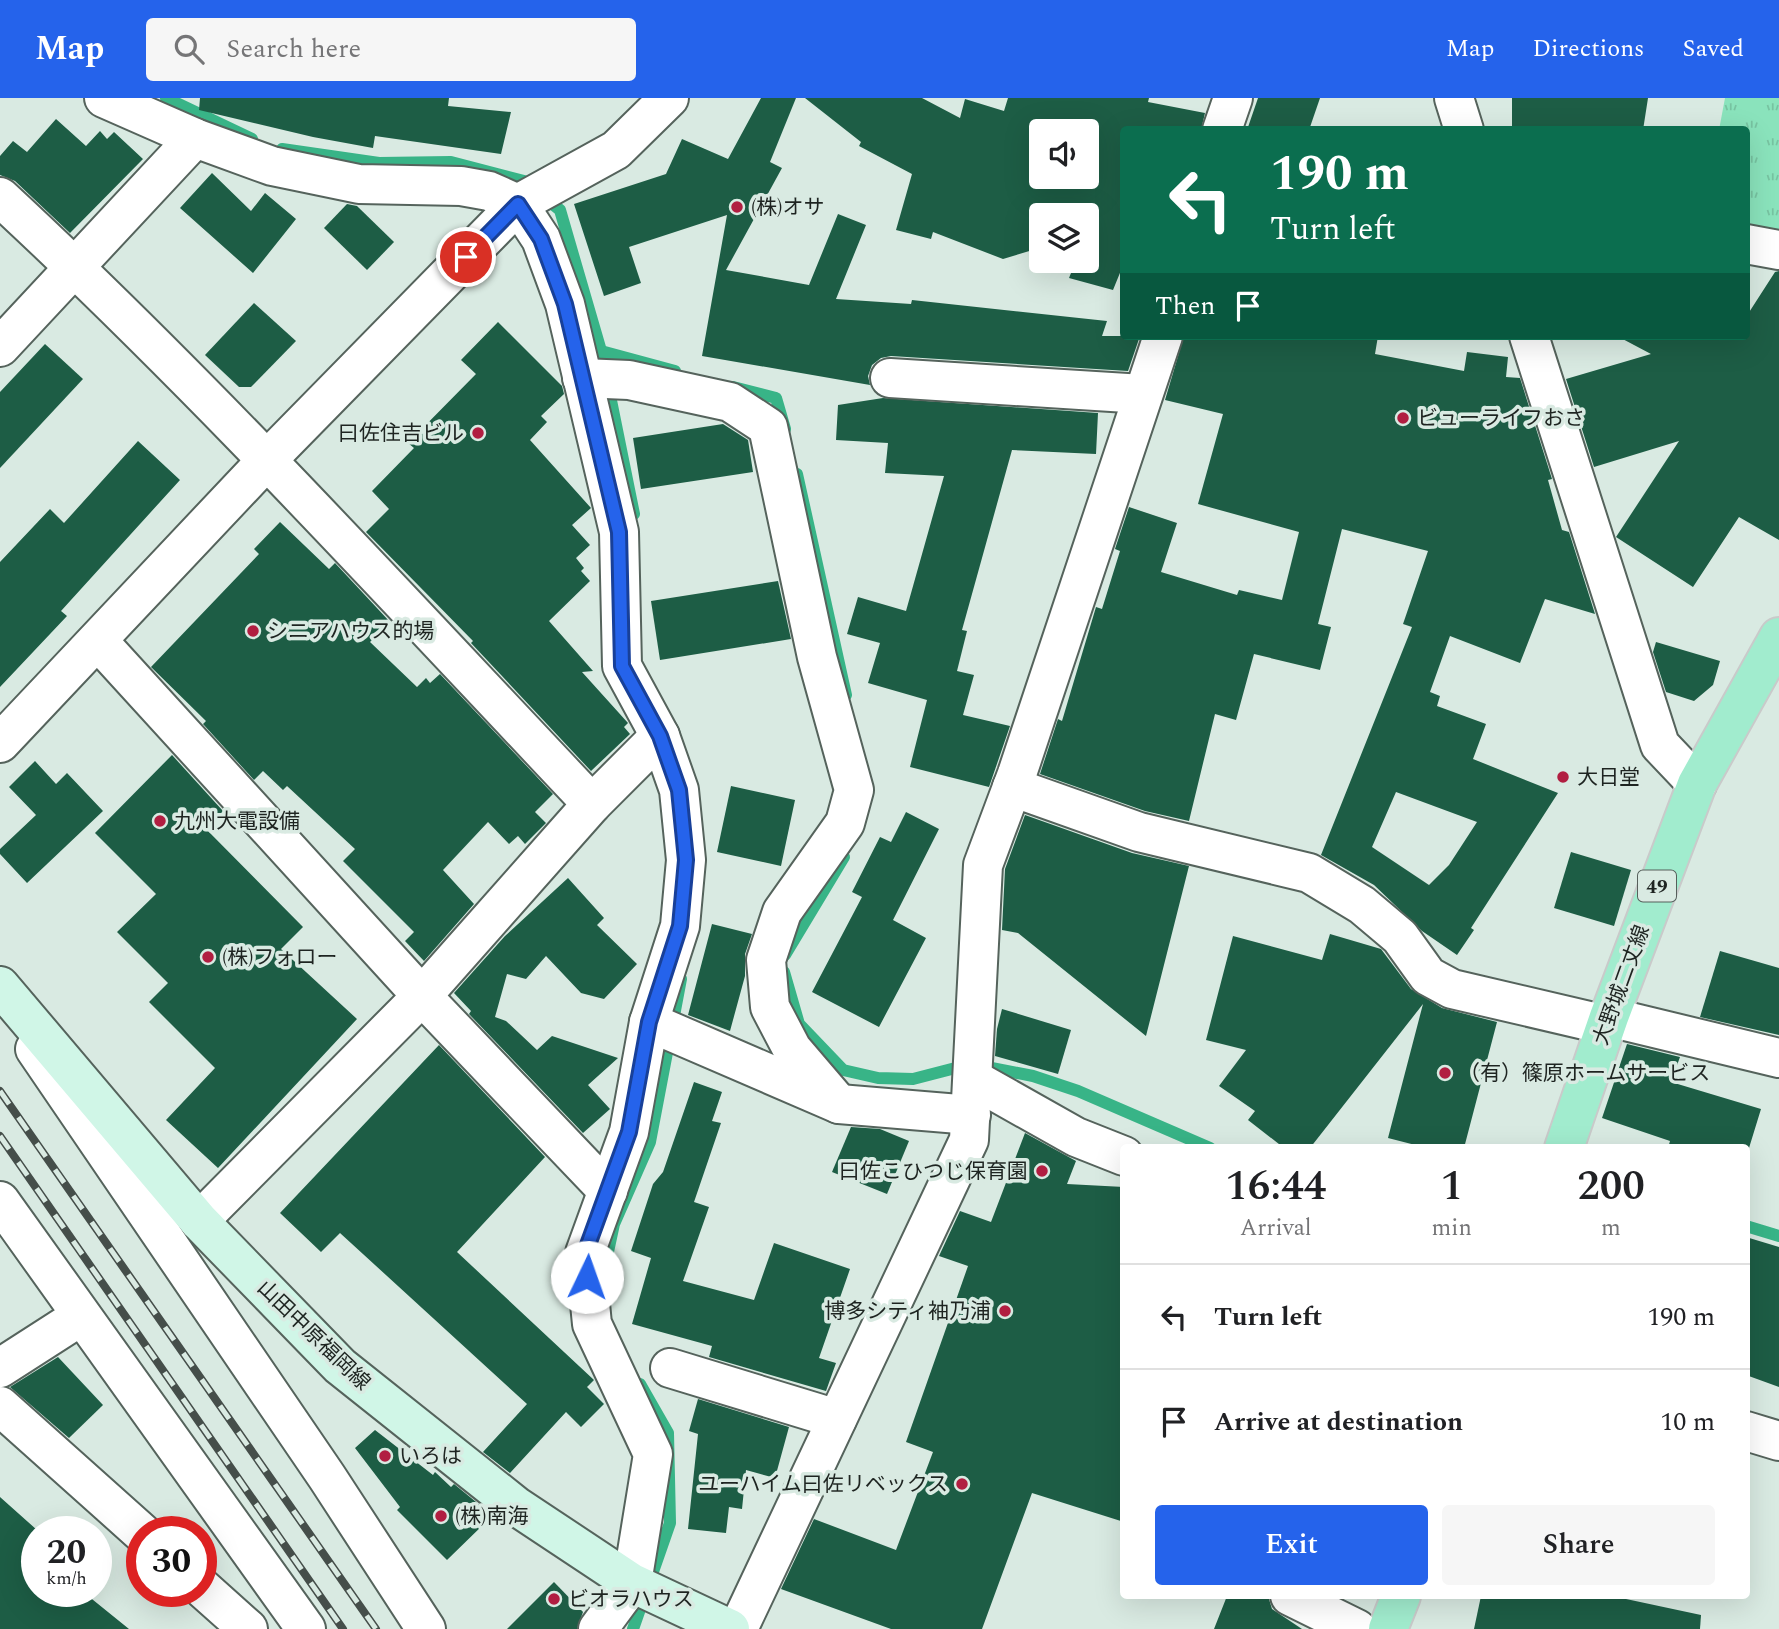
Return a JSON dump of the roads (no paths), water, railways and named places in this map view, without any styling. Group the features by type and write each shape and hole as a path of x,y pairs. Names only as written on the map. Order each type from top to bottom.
{"main road":[{"name":"大野城二丈線","path":"1565,1144 1607,1021 1697,784 1779,637"},
{"name":"山田中原福岡線","path":"0,986 199,1221 340,1366 516,1506 632,1583 730,1629"},
{"path":"1388,1629 1400,1599"}],"street":[{"path":"104,98 195,138 272,166 359,184 461,186 489,191 518,204 541,239 561,291 619,532 622,666 660,736 679,790 686,860 680,926 649,1022 629,1132 585,1253 592,1324 653,1454 632,1583 598,1629"},
{"path":"0,743 267,460 518,204 616,150 669,98"},
{"path":"1223,126 1233,98"},
{"path":"1454,98 1463,126"},
{"path":"0,347 195,138"},
{"path":"0,197 75,267 267,460 592,804"},
{"path":"1750,245 1779,250"},
{"path":"738,1629 969,1140 983,865 1012,787 1162,340"},
{"path":"1531,340 1660,745 1697,784"},
{"path":"582,378 629,380 730,402 768,426 817,657 854,790 845,823 782,912 766,960 770,1007 792,1049 839,1104"},
{"path":"890,378 1143,394"},
{"path":"98,641 422,996 608,1191"},
{"path":"199,1221 422,996 592,804 660,736"},
{"path":"1012,787 1139,832 1309,873 1362,905 1400,937 1428,976 1452,989 1779,1058"},
{"path":"0,998 259,1376 426,1629"},
{"path":"649,1022 839,1104 972,1097 1120,1154"},
{"path":"0,1201 306,1629"},
{"path":"0,1368 81,1315"},
{"path":"670,1368 837,1419"},
{"path":"0,1405 126,1519"},
{"path":"1750,1432 1779,1441"},
{"path":"1296,1599 1357,1629"},
{"path":"217,1601 248,1629"}],"waterway":[{"path":"166,98 252,139"},
{"path":"282,149 379,163 451,162 524,181 560,210 601,351 634,514"},
{"path":"601,351 675,371"},
{"path":"733,387 776,398 785,429"},
{"path":"797,474 846,695"},
{"path":"785,955 844,857"},
{"path":"784,972 799,1024 843,1070 878,1078 913,1079 971,1064 1033,1076 1078,1091 1201,1144"},
{"path":"606,1290 606,1261 614,1224 650,1142 681,979"},
{"path":"1750,1227 1779,1236"},
{"path":"633,1629 670,1523 668,1433 640,1384"}],"railway":[{"path":"0,1091 376,1629"},
{"path":"0,1136 343,1629"}],"place":[{"name":"(株)オサ","path":"737,207"},
{"name":"ビューライフおさ","path":"1403,418"},
{"name":"曰佐住吉ビル","path":"478,433"},
{"name":"シニアハウス的場","path":"253,631"},
{"name":"大日堂","path":"1563,777"},
{"name":"九州大電設備","path":"160,821"},
{"name":"(株)フォロー","path":"208,957"},
{"name":"（有）篠原ホームサービス","path":"1445,1073"},
{"name":"曰佐こひつじ保育園","path":"1042,1171"},
{"name":"博多シティ袖乃浦","path":"1005,1311"},
{"name":"いろは","path":"385,1456"},
{"name":"ユーハイム曰佐リベックス","path":"962,1484"},
{"name":"(株)南海","path":"441,1516"},
{"name":"ビオラハウス","path":"554,1599"}]}
